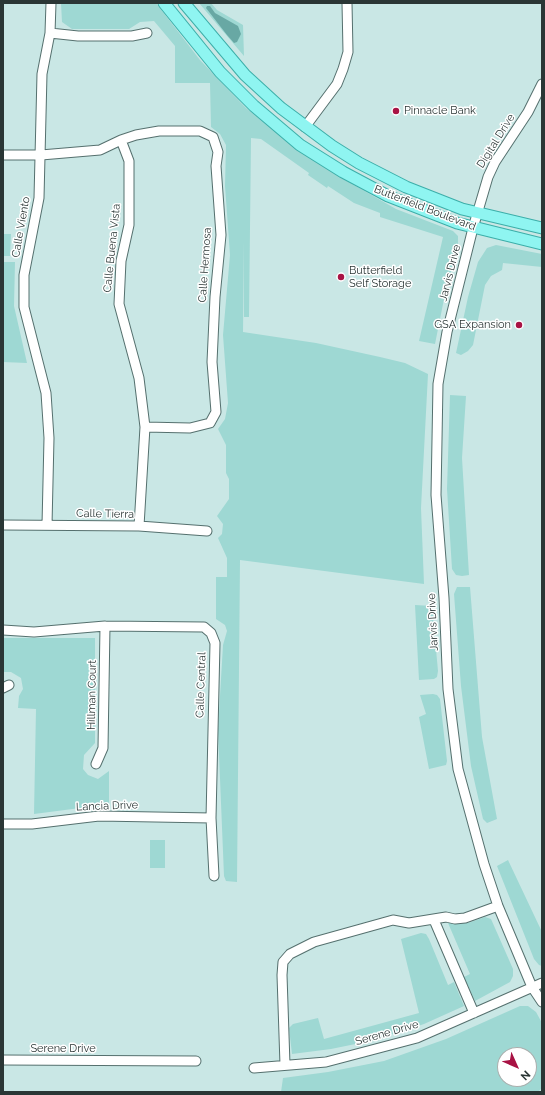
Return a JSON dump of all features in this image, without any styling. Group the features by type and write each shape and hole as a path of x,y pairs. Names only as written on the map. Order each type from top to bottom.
{"main road":[{"name":"Butterfield Boulevard","path":"164,3 229,81 254,106 300,144 343,172 388,196 473,228 542,244"},
{"name":"Butterfield Boulevard","path":"184,3 245,75 281,108 305,127 359,163 406,187 462,209 542,228"}],"street":[{"name":"Calle Viento","path":"47,525 49,438 46,393 24,307 24,275 39,198 42,74 50,33 51,3"},
{"path":"305,127 337,84 343,69 348,52 347,3"},
{"path":"50,33 78,36 132,36 147,33"},
{"name":"Digital Drive","path":"473,228 488,177 495,162 528,112 542,84"},
{"name":"Calle Hermosa","path":"121,140 136,134 200,131 213,137 218,152 216,166 221,235 214,296 212,362 216,412 210,423 190,428 145,427"},
{"path":"3,155 41,155 100,150 121,140"},
{"name":"Calle Buena Vista","path":"121,140 129,161 129,218 121,261 119,304 139,378 145,427 139,526"},
{"name":"Jarvis Drive","path":"473,228 447,332 438,384 436,495 444,598 448,688 458,769 484,864 498,906 532,987 542,1002"},
{"name":"Calle Tierra","path":"3,525 139,526 207,531"},
{"name":"Calle Central","path":"3,630 34,632 105,626 204,627 211,633 215,643 212,818 214,876"},
{"name":"Hillman Court","path":"96,764 103,748 105,626"},
{"name":"Lancia Drive","path":"3,824 32,824 99,816 212,818"},
{"path":"285,1065 282,962 290,954 314,942 392,920 409,923 446,917 455,919 465,918 498,906"},
{"path":"434,920 474,1013"},
{"name":"Serene Drive","path":"254,1068 326,1062 409,1040 542,983"},
{"name":"Serene Drive","path":"3,1060 196,1061"}],"shaded area":[{"path":"61,3 156,3 200,60 246,108 297,149 347,181 396,209 453,231 458,236 458,246 445,294 435,344 419,341 443,237 380,217 380,213 354,203 328,186 327,188 308,175 309,173 261,139 251,138 249,317 244,317 244,240 243,332 316,343 380,357 405,363 428,374 421,508 424,584 240,560 237,882 226,881 224,876 218,730 223,645 227,631 225,625 216,619 216,577 227,577 227,558 218,538 222,534 223,524 217,516 229,499 229,479 226,473 226,445 218,429 225,419 228,403 223,335 230,255 225,186 226,145 220,134 211,127 210,83 175,83 175,46 154,21 140,22 129,29 72,29 62,22"},
{"path":"199,3 211,3 217,10 243,25 244,56"},
{"path":"207,6 210,6 215,13 238,26 241,34 237,42 234,43 227,35 206,8"},
{"path":"3,234 11,234 10,256 3,256"},
{"path":"496,245 542,254 542,267 503,263 502,270 491,276 485,285 473,345 468,351 461,355 456,353 468,297 478,262 487,248"},
{"path":"3,262 15,262 14,306 27,363 3,362"},
{"path":"450,395 466,396 462,458 469,575 462,576 456,575 452,569 447,489"},
{"path":"457,587 470,587 482,737 497,819 487,823 483,819 471,766 461,686 454,594"},
{"path":"415,605 432,606 438,671 437,677 434,679 419,680"},
{"path":"3,638 95,638 95,743 84,755 83,769 88,775 98,779 109,771 109,807 88,807 34,814 36,709 18,708 19,696 23,689 21,678 11,672 3,672"},
{"path":"420,695 437,695 440,699 447,761 446,765 429,769 419,717 426,714"},
{"path":"150,840 165,840 165,868 150,868"},
{"path":"508,860 542,932 542,966 539,965 534,959 497,866"},
{"path":"485,917 491,919 513,969 513,976 510,982 475,1001 464,977 470,974 448,923 468,923"},
{"path":"421,933 426,934 429,939 448,985 454,982 464,1006 424,1024 375,1040 331,1049 292,1054 289,1028 293,1024 318,1018 324,1039 419,1013 401,939"},
{"path":"520,1006 528,1006 536,1012 542,1023 542,1088 538,1092 281,1092 283,1078 328,1072 384,1061 446,1039"}],"place":[{"name":"Pinnacle Bank","path":"396,111"},
{"name":"Butterfield Self Storage","path":"341,277"},
{"name":"GSA Expansion","path":"519,325"}]}
